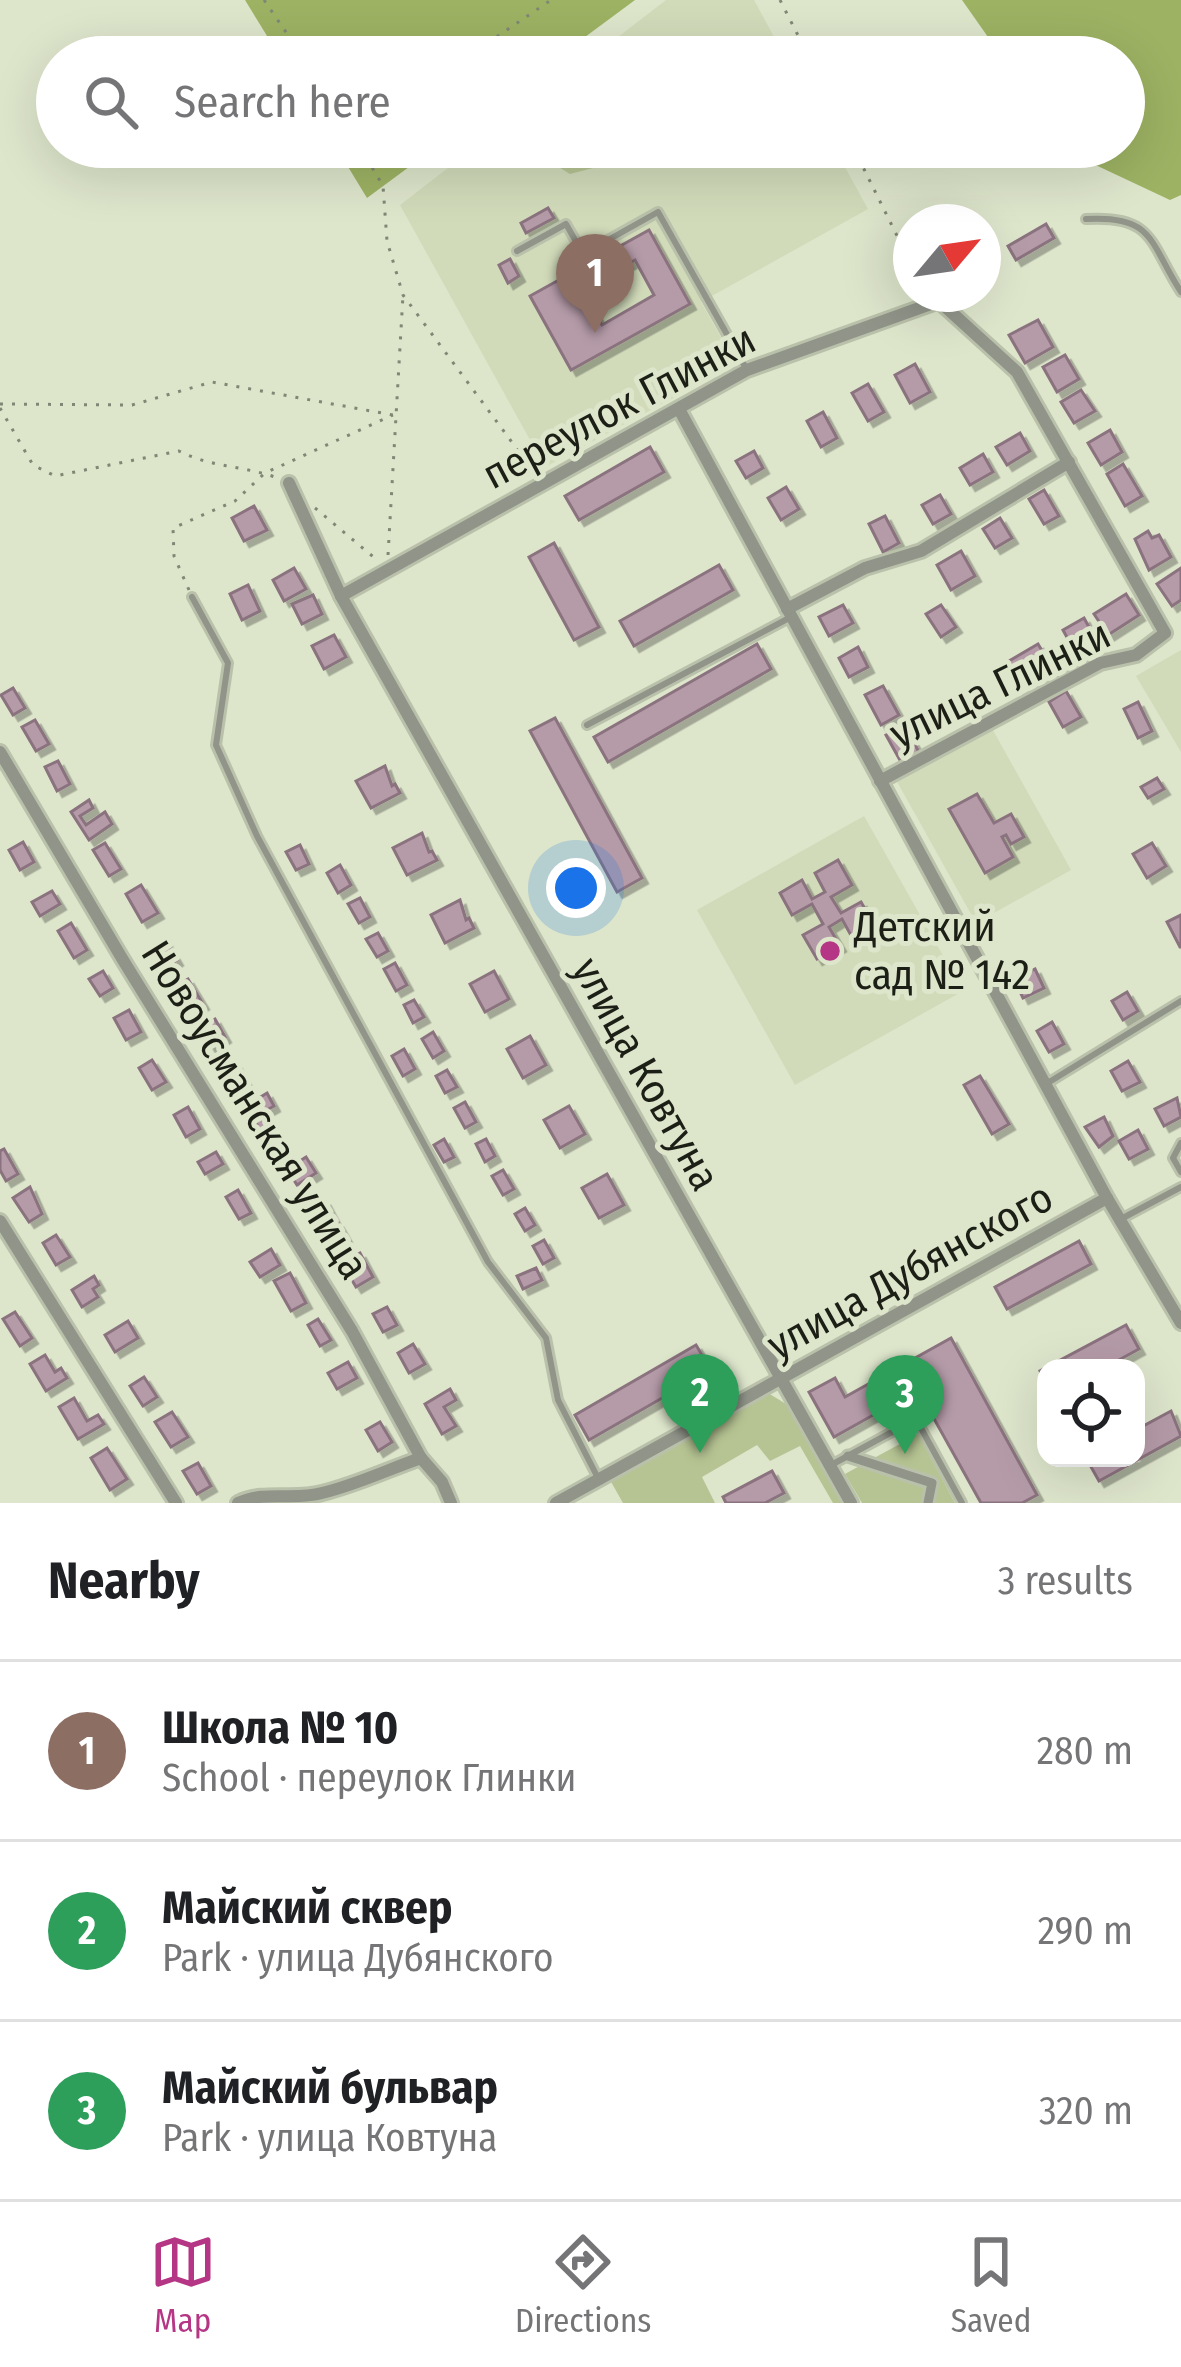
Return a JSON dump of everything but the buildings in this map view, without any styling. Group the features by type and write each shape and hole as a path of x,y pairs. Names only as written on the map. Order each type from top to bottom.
{"street":[{"name":"переулок Глинки","path":"341,596 747,370 908,312"},
{"name":"улица Глинки","path":"880,781 1100,663 1136,655 1165,633 1017,372 951,312"},
{"name":"улица Глинки","path":"679,409 1119,1220 1181,1323"},
{"path":"789,613 866,568 920,551 1069,462"},
{"name":"улица Ковтуна","path":"289,483 341,596 851,1503"},
{"name":"Новоусманская улица","path":"0,752 452,1503"},
{"name":"улица Дубянского","path":"556,1503 1107,1198"},
{"path":"0,1221 176,1503"},
{"path":"848,1456 932,1484 947,1476"},
{"path":"238,1503 254,1495 323,1493 422,1457"},
{"path":"928,1503 932,1484"}],"lane":[{"path":"517,251 566,224 583,254 658,212 747,370"},
{"path":"1086,219 1117,217 1137,224 1181,292"},
{"path":"192,597 228,663 216,745 257,836 488,1262 546,1337 558,1400 599,1480"},
{"path":"587,725 789,613"},
{"path":"1165,633 1181,631"},
{"path":"1045,1085 1181,1001"},
{"path":"1181,1143 1173,1158 1181,1172"},
{"path":"1119,1220 1181,1187"},
{"path":"830,1466 916,1419 962,1503"}],"path":[{"path":"264,0 289,36"},
{"path":"498,36 551,0"},
{"path":"780,0 798,36"},
{"path":"372,168 382,187 388,241 403,295 387,568"},
{"path":"864,168 893,227"},
{"path":"403,295 543,484"},
{"path":"387,568 289,483 265,473 194,459 179,451 55,476 34,465 0,406 132,406 212,382 393,415"},
{"path":"192,597 174,556 173,528 236,501 265,473 393,415"}],"shaded area":[{"path":"666,0 754,0 774,36 619,36"},
{"path":"448,168 846,168 868,209 701,302 736,364 545,467 400,205"},
{"path":"560,168 593,168 570,174"},
{"path":"1181,650 1181,752 1136,676"},
{"path":"990,725 1071,870 976,923 895,778"},
{"name":"Детский сад № 142","path":"864,816 963,991 795,1085 697,910"},
{"path":"768,1393 786,1404 842,1503 833,1503 800,1446 770,1461 757,1445 702,1477 715,1503 623,1503 610,1480"},
{"path":"918,1434 955,1503 862,1503 845,1474"}],"green space":[{"path":"245,0 635,0 586,36 267,36"},
{"path":"962,0 1181,0 1181,195 1170,200 1102,168 1145,168 1145,36 987,36"},
{"path":"349,168 408,168 367,198"}],"place":[{"name":"Школа № 10","path":"595,333"},
{"name":"Детский сад № 142","path":"830,951"},
{"name":"Майский сквер","path":"700,1453"},
{"name":"Майский бульвар","path":"905,1454"}]}
